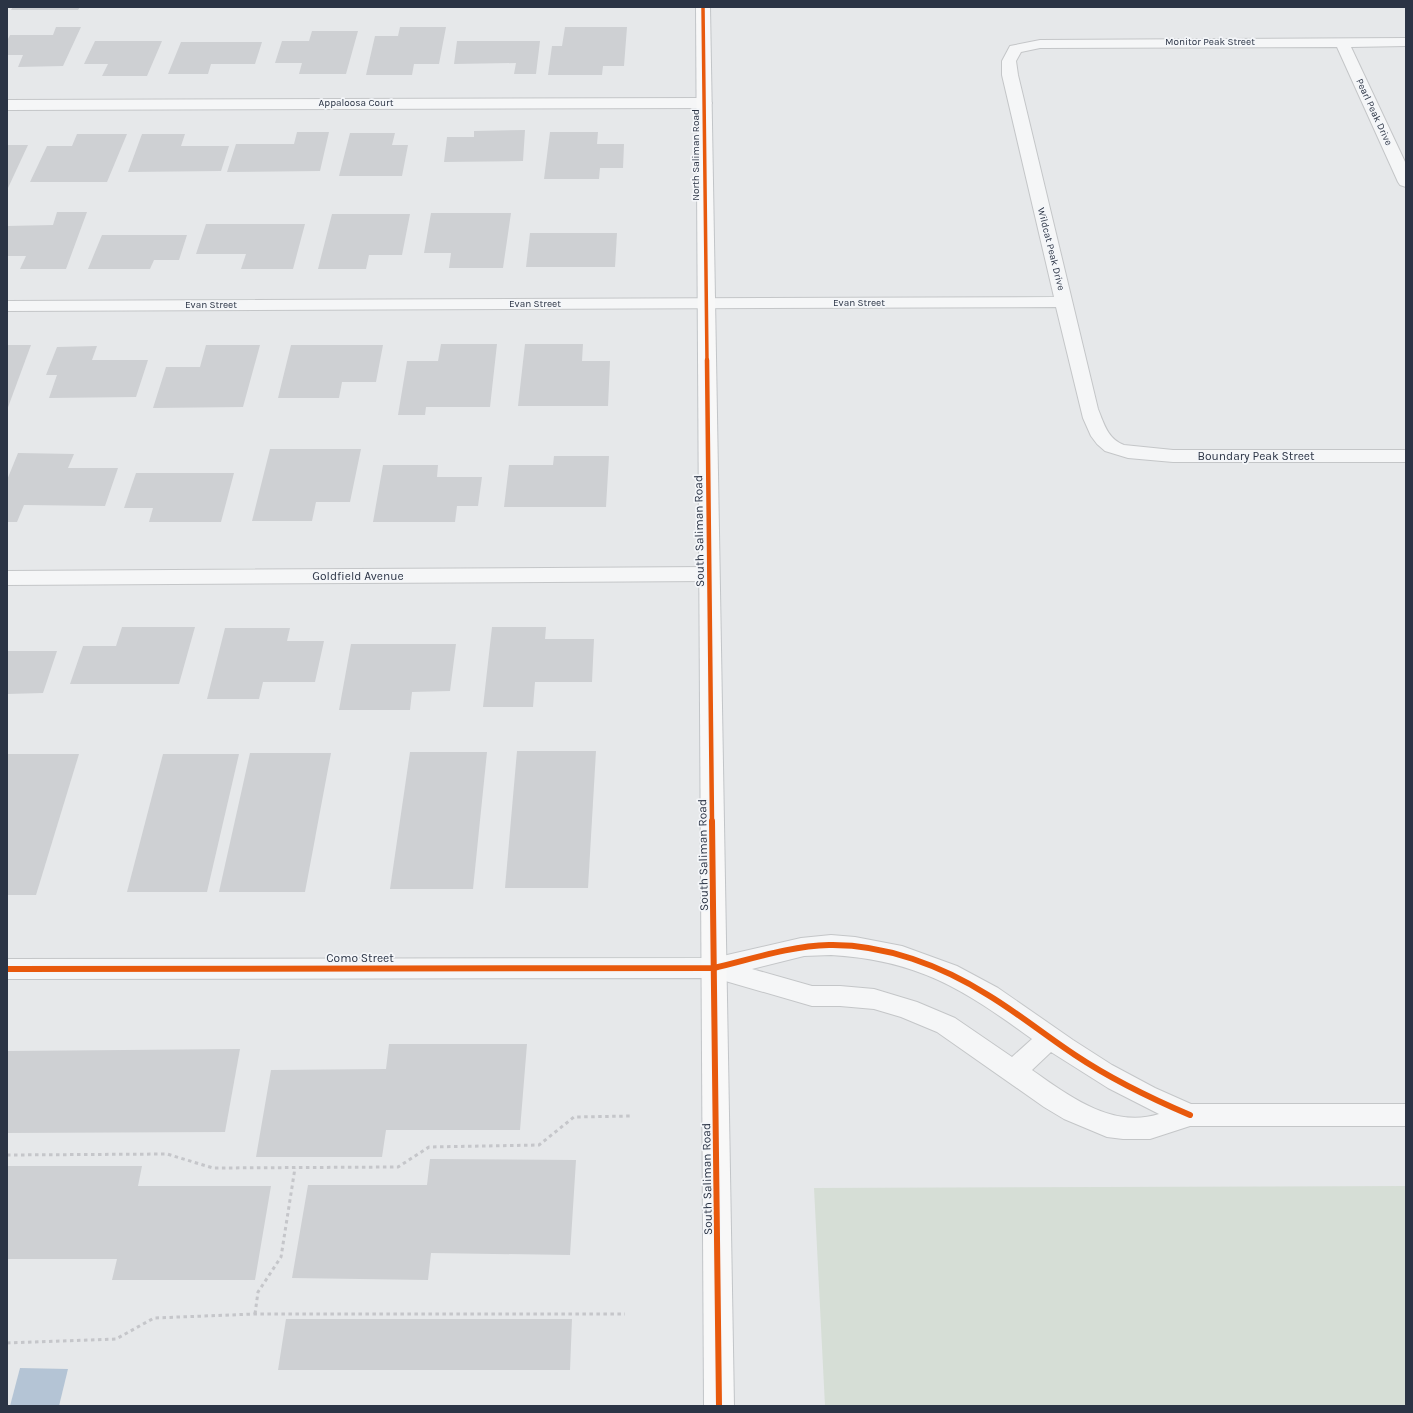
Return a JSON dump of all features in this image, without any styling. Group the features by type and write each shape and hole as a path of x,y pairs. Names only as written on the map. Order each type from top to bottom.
{"main road":[{"name":"North Saliman Road","path":"703,7 706,303"},
{"name":"South Saliman Road","path":"706,303 719,1406"}],"street":[{"name":"Pearl Peak Drive","path":"1342,42 1406,182"},
{"name":"Monitor Peak Street","path":"1015,50 1040,44 1070,43 1406,42"},
{"name":"Wildcat Peak Drive","path":"1015,50 1008,62 1010,75 1089,409 1097,430 1108,446"},
{"name":"Appaloosa Court","path":"7,105 704,102"},
{"name":"Evan Street","path":"7,306 1064,302"},
{"name":"Boundary Peak Street","path":"1108,446 1135,454 1173,456 1406,456"},
{"name":"Goldfield Avenue","path":"7,578 710,574"},
{"path":"714,968 808,946 838,946 877,950 920,961 964,980 989,995 1050,1038 1111,1077 1159,1102 1190,1115"},
{"name":"Como Street","path":"7,969 714,968"},
{"path":"714,968 812,996 840,996 874,999 908,1009 946,1025 1053,1099 1073,1111 1107,1126 1123,1128 1150,1128 1190,1115 1406,1114"},
{"path":"1013,1071 1050,1038"}],"path":[{"path":"7,1155 168,1154 213,1168 398,1167 429,1147 539,1145 574,1117 630,1116"},
{"path":"254,1314 258,1292 280,1257 296,1168"},
{"path":"7,1343 116,1339 154,1318 254,1314 625,1314"}],"shaded area":[{"path":"1406,1186 1406,1406 825,1406 814,1188"}],"water":[{"path":"20,1368 68,1369 59,1406 10,1406"}],"building":[{"path":"13,7 80,7 78,10 11,10"},
{"path":"56,27 81,27 63,66 18,67 23,55 7,55 7,41 10,35 53,35"},
{"path":"400,27 446,27 439,64 414,64 412,75 366,75 375,36 398,36"},
{"path":"565,27 627,27 624,66 603,66 602,75 548,75 552,46 562,46"},
{"path":"312,31 358,31 346,74 299,74 302,63 275,63 282,41 309,41"},
{"path":"95,41 162,41 147,76 102,76 108,64 84,64"},
{"path":"457,41 540,41 536,74 514,74 516,63 454,64"},
{"path":"181,42 262,42 255,64 211,64 208,74 168,74"},
{"path":"525,130 523,161 444,162 447,137 474,137 474,131"},
{"path":"297,132 329,132 320,171 227,172 236,144 294,144"},
{"path":"550,132 598,132 597,144 624,144 623,168 600,168 599,179 544,179"},
{"path":"350,133 395,133 392,145 408,145 402,176 339,176"},
{"path":"77,134 127,134 107,182 30,182 47,146 72,146"},
{"path":"142,134 185,134 181,146 229,146 221,171 128,172"},
{"path":"7,145 28,145 8,188 7,188"},
{"path":"57,212 87,212 66,269 20,269 26,256 7,256 7,226 53,225"},
{"path":"431,213 511,213 503,268 449,268 451,253 424,253"},
{"path":"332,214 410,214 402,255 369,255 366,269 318,269"},
{"path":"206,224 305,224 293,269 241,269 246,254 196,254"},
{"path":"530,233 617,233 615,267 526,267"},
{"path":"102,235 187,235 179,260 154,260 150,269 88,269"},
{"path":"441,344 497,344 490,407 426,407 425,415 398,415 407,361 438,361"},
{"path":"525,344 583,344 582,361 610,361 608,406 518,406"},
{"path":"7,345 31,345 7,410"},
{"path":"206,345 260,345 243,407 153,408 166,367 200,367"},
{"path":"291,345 383,345 376,382 342,382 339,398 278,398"},
{"path":"97,346 92,360 148,360 136,397 49,398 57,375 46,375 57,347"},
{"path":"270,449 361,449 350,502 316,502 312,521 252,521"},
{"path":"18,453 74,454 68,468 118,468 105,506 24,505 17,522 7,522 7,480"},
{"path":"554,456 609,456 606,507 504,507 509,465 553,465"},
{"path":"383,465 438,465 437,477 482,477 478,506 457,506 455,522 373,522"},
{"path":"136,473 234,473 221,522 149,522 153,508 124,508"},
{"path":"122,627 195,627 179,684 70,684 83,646 116,646"},
{"path":"492,627 546,627 545,639 594,639 592,682 535,682 533,707 483,707"},
{"path":"225,628 290,628 287,641 324,641 315,682 263,682 259,699 207,699"},
{"path":"351,644 456,644 450,691 412,692 410,710 339,710"},
{"path":"7,651 57,651 43,693 7,694"},
{"path":"517,751 596,751 588,888 505,888"},
{"path":"410,752 487,752 473,889 390,889"},
{"path":"250,753 331,753 305,892 219,892"},
{"path":"7,754 79,754 36,895 7,895"},
{"path":"163,754 239,754 207,892 127,892"},
{"path":"389,1044 527,1044 520,1130 386,1130 382,1157 256,1157 271,1070 386,1069"},
{"path":"240,1049 225,1132 7,1133 7,1051"},
{"path":"430,1159 576,1160 570,1255 431,1253 428,1280 292,1278 308,1185 427,1185"},
{"path":"8,1166 142,1166 138,1186 271,1186 255,1280 112,1280 117,1259 7,1259"},
{"path":"286,1319 572,1319 570,1370 278,1370"}],"cycle path":[{"path":"703,7 719,1406"},
{"path":"7,969 714,968 804,947 831,945 855,946 878,950 926,963 969,983 1000,1002 1075,1055 1103,1072 1131,1088 1190,1115"}]}
